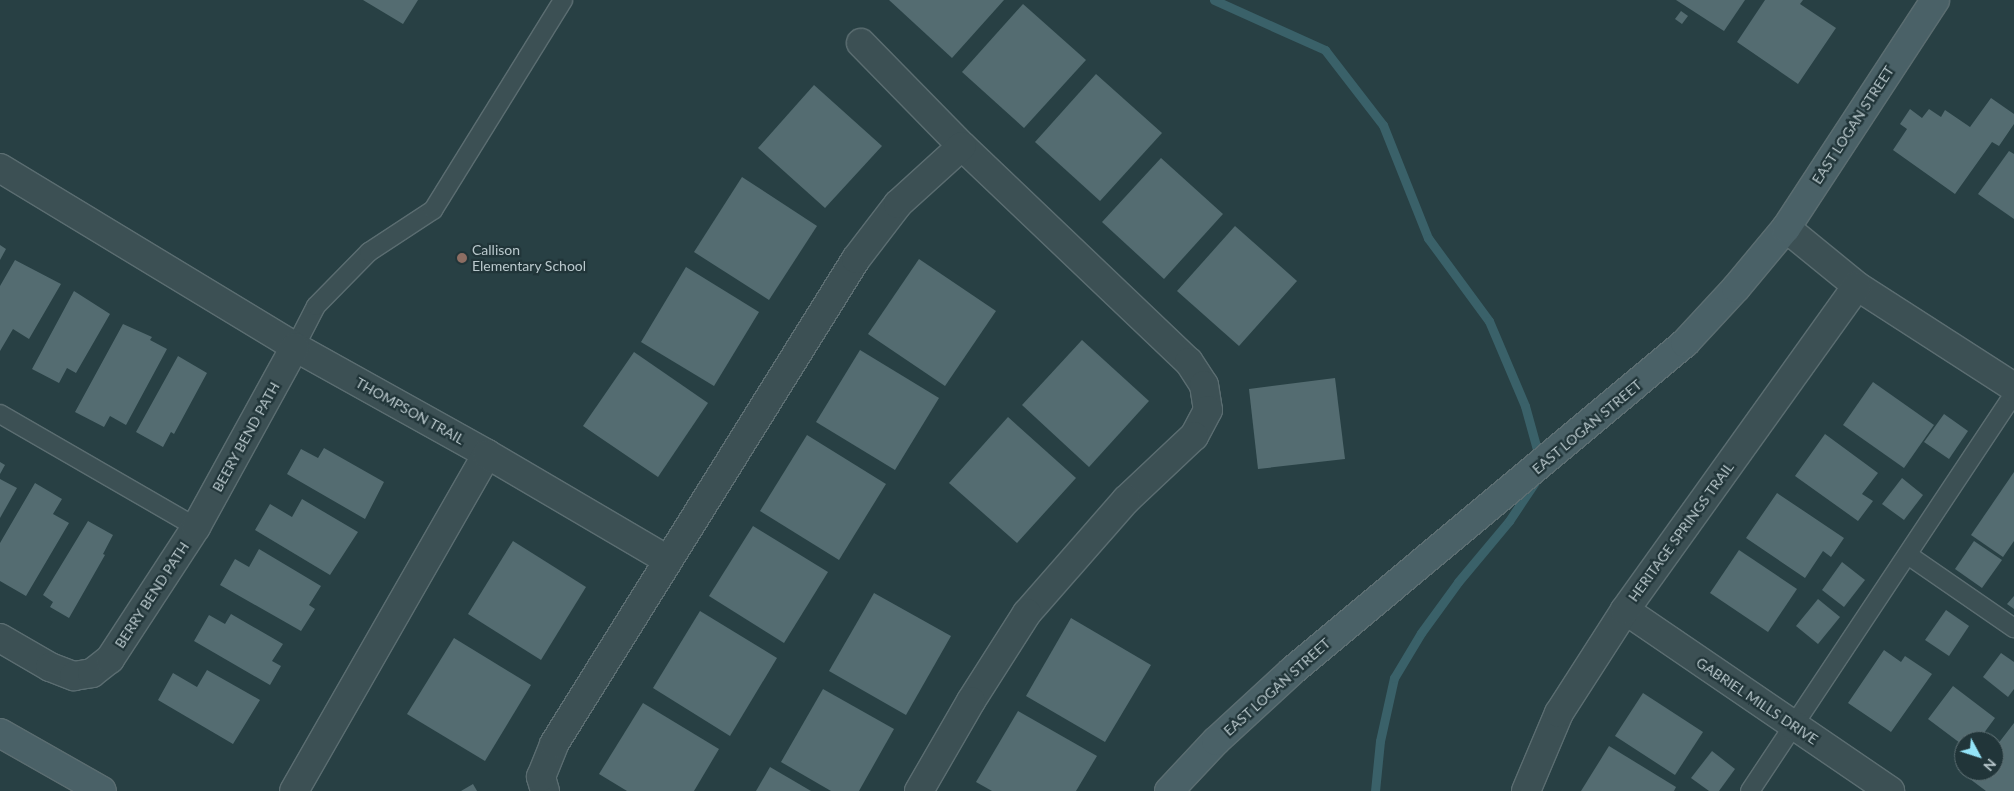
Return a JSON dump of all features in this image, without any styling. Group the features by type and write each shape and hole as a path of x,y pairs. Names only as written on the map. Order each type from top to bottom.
{"street":[{"name":"EAST LOGAN STREET","path":"1169,791 1216,741 1292,671 1625,396 1686,343 1736,288 1786,228 1935,0"},
{"path":"861,43 962,146 1189,362 1204,385 1208,410 1194,436 1126,500 1027,613 971,700 919,791"},
{"path":"545,791 541,777 554,744 856,259 898,204 962,146"},
{"name":"THOMPSON TRAIL","path":"0,168 295,347 487,454 668,560"},
{"path":"1786,228 1857,286 2014,387"},
{"name":"HERITAGE SPRINGS TRAIL","path":"1526,791 1558,713 1625,610 1857,286"},
{"name":"BEERY BEND PATH","path":"196,527 295,347"},
{"path":"294,791 487,454"},
{"name":"BERRY BEND PATH","path":"0,638 50,668 74,676 92,673 110,659 196,527"},
{"name":"GABRIEL MILLS DRIVE","path":"1625,610 1890,791"},
{"path":"0,733 102,791"}],"lane":[{"path":"295,347 316,306 369,252 433,210 563,0"},
{"path":"1750,791 2014,393"},
{"path":"0,414 196,527"},
{"path":"1908,555 2014,628"}],"building":[{"path":"363,0 418,0 403,24"},
{"path":"889,0 1004,0 952,58"},
{"path":"1676,0 1745,0 1724,31"},
{"path":"1765,0 1803,0 1800,4 1836,28 1798,84 1737,42"},
{"path":"1023,4 1086,60 1024,128 962,72"},
{"path":"1681,11 1688,16 1682,24 1675,19"},
{"path":"1096,74 1162,133 1100,201 1035,142"},
{"path":"814,85 882,146 825,208 758,148"},
{"path":"1991,98 2014,114 2014,124 1999,146 1992,142 1955,194 1893,150 1907,129 1900,124 1910,109 1922,118 1929,109 1941,117 1945,110 1970,127"},
{"path":"2009,151 2014,154 2014,219 1978,194"},
{"path":"1161,158 1223,214 1164,279 1102,222"},
{"path":"742,177 817,226 769,300 694,252"},
{"path":"1235,226 1297,281 1239,346 1177,291"},
{"path":"0,245 6,249 0,260"},
{"path":"919,259 996,311 945,386 868,334"},
{"path":"15,260 61,284 29,339 13,329 0,351 0,286"},
{"path":"686,267 759,312 714,386 641,342"},
{"path":"74,291 110,314 76,373 67,368 59,383 32,369"},
{"path":"123,324 152,337 150,340 167,349 126,425 110,416 104,427 75,412"},
{"path":"1082,340 1149,401 1089,467 1022,405"},
{"path":"860,350 939,398 895,470 816,422"},
{"path":"634,352 708,403 658,477 583,426"},
{"path":"178,356 207,373 174,434 171,432 163,447 136,432"},
{"path":"1335,378 1345,459 1258,469 1249,389"},
{"path":"1873,382 1934,425 1904,468 1843,425"},
{"path":"1944,414 1968,431 1949,459 1924,442"},
{"path":"1008,417 1076,478 1017,543 949,483"},
{"path":"1825,434 1878,473 1862,494 1873,501 1858,521 1795,476"},
{"path":"807,435 886,484 839,560 760,511"},
{"path":"324,448 384,482 365,519 287,474 301,449 318,458"},
{"path":"0,462 5,465 0,474"},
{"path":"2014,472 2014,541 2003,557 1971,535"},
{"path":"1902,478 1923,495 1904,520 1882,504"},
{"path":"0,479 17,488 0,518"},
{"path":"35,483 62,499 53,514 69,523 26,596 0,581 0,543"},
{"path":"1777,493 1844,538 1831,557 1823,551 1805,578 1746,538"},
{"path":"302,499 358,532 330,575 255,530 270,504 292,517"},
{"path":"88,521 113,535 103,554 105,555 69,618 50,607 53,602 43,595"},
{"path":"753,526 828,572 784,643 709,596"},
{"path":"513,541 586,587 541,660 468,614"},
{"path":"1974,541 2002,560 1982,588 1955,569"},
{"path":"259,549 321,586 309,605 315,609 301,631 220,585 235,559 249,567"},
{"path":"1739,550 1797,589 1768,632 1710,593"},
{"path":"1842,562 1865,580 1844,607 1822,590"},
{"path":"874,593 951,636 906,715 829,671"},
{"path":"2014,596 2014,609 2007,604"},
{"path":"1818,599 1840,617 1818,644 1796,626"},
{"path":"1946,610 1969,626 1949,656 1925,640"},
{"path":"700,611 777,658 730,736 653,688"},
{"path":"231,614 283,644 272,661 281,666 270,685 194,641 209,615 225,624"},
{"path":"1071,618 1151,665 1105,742 1026,696"},
{"path":"454,638 531,685 485,761 407,714"},
{"path":"1884,650 1901,662 1905,656 1932,674 1891,732 1848,703"},
{"path":"2001,653 2014,662 2014,689 2008,697 1983,677"},
{"path":"207,670 260,700 233,744 158,700 173,673 197,687"},
{"path":"1953,686 1995,718 1985,731 1954,731 1954,738 1928,719"},
{"path":"823,689 894,729 859,791 831,791 781,762"},
{"path":"1643,693 1703,732 1675,775 1615,736"},
{"path":"643,703 719,749 694,791 627,791 599,774"},
{"path":"1018,711 1097,756 1076,791 992,791 976,782"},
{"path":"2014,723 2014,791 1986,791 1973,781 2004,781 2004,736"},
{"path":"1609,746 1676,787 1674,791 1581,791"},
{"path":"1712,751 1735,769 1719,791 1709,791 1691,778"},
{"path":"770,767 811,791 756,791"},
{"path":"473,784 477,791 461,791"}],"waterway":[{"path":"1214,0 1325,50 1383,125 1428,238 1489,321 1525,406 1540,460"},
{"path":"1375,791 1380,741 1394,678 1421,633 1458,582 1509,521 1535,482"}],"place":[{"name":"Callison Elementary School","path":"462,258"}]}
